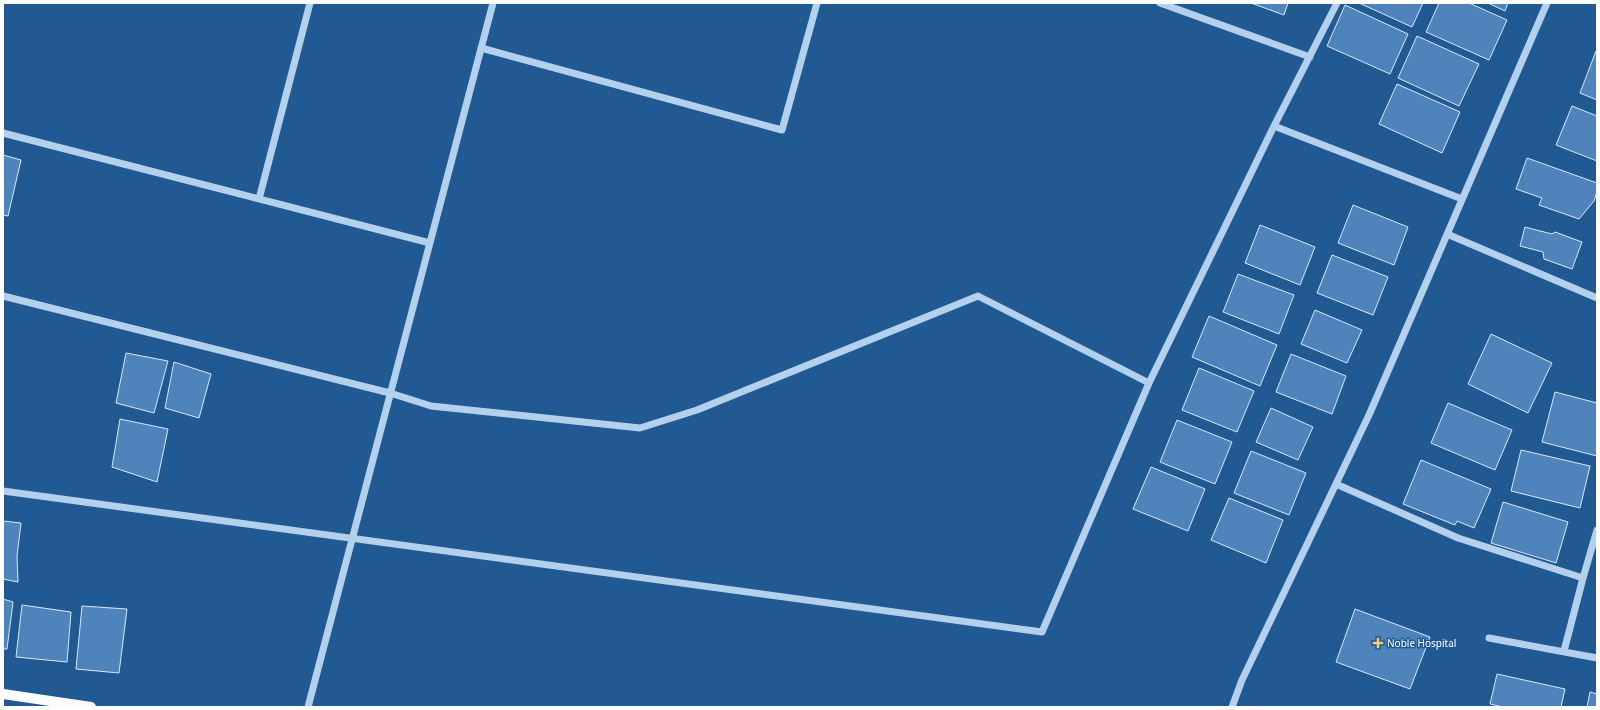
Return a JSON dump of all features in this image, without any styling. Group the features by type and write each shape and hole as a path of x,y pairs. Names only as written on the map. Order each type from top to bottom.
{"main road":[{"path":"3,694 90,707"}],"street":[{"path":"259,199 310,3"},
{"path":"308,707 492,3"},
{"path":"481,48 782,130 817,3"},
{"path":"1160,3 1310,57"},
{"path":"3,491 1042,632 1149,383 1274,126 1337,3"},
{"path":"1232,707 1242,680 1370,415 1547,3"},
{"path":"1274,126 1462,199"},
{"path":"3,133 430,243"},
{"path":"1447,234 1597,298"},
{"path":"3,296 390,393 431,406 640,428 697,410 978,296 1149,383"},
{"path":"1336,484 1458,538 1583,578"},
{"path":"1564,651 1597,530"},
{"path":"1490,638 1597,658"}],"building":[{"path":"1251,3 1288,3 1284,15"},
{"path":"1359,3 1423,3 1412,27"},
{"path":"1439,3 1469,3 1507,20 1489,60 1426,32"},
{"path":"1488,3 1508,3 1505,11"},
{"path":"1345,5 1408,34 1390,74 1327,46"},
{"path":"1417,36 1479,64 1459,106 1398,78"},
{"path":"1596,51 1597,52 1597,100 1580,93"},
{"path":"1397,84 1460,112 1442,153 1379,124"},
{"path":"1572,106 1597,116 1597,161 1556,145"},
{"path":"3,155 21,160 8,216 3,215"},
{"path":"1527,158 1597,183 1597,192 1594,201 1579,219 1539,205 1542,198 1516,189"},
{"path":"1353,205 1408,227 1394,265 1338,243"},
{"path":"1260,225 1315,247 1300,285 1245,263"},
{"path":"1525,227 1552,234 1555,232 1582,242 1572,269 1544,259 1543,252 1520,246"},
{"path":"1332,255 1388,277 1373,315 1317,293"},
{"path":"1238,274 1294,295 1279,334 1223,312"},
{"path":"1315,310 1362,330 1347,363 1301,344"},
{"path":"1209,316 1277,345 1260,386 1192,357"},
{"path":"1491,334 1552,363 1528,413 1468,384"},
{"path":"126,353 168,361 154,413 116,403"},
{"path":"1291,354 1346,376 1332,414 1276,392"},
{"path":"174,362 211,374 199,418 165,408"},
{"path":"1199,368 1254,391 1237,432 1182,410"},
{"path":"1555,392 1597,403 1597,456 1542,442"},
{"path":"1448,403 1512,430 1495,470 1431,443"},
{"path":"1271,408 1313,427 1298,460 1256,442"},
{"path":"120,419 168,429 157,482 112,467"},
{"path":"1177,420 1232,442 1215,484 1160,462"},
{"path":"1521,450 1590,466 1580,508 1511,491"},
{"path":"1251,451 1306,473 1289,515 1234,493"},
{"path":"1421,460 1491,489 1474,528 1457,521 1455,525 1403,504"},
{"path":"1151,467 1205,489 1188,531 1133,509"},
{"path":"1229,498 1283,520 1266,563 1211,540"},
{"path":"1503,502 1568,522 1556,563 1491,543"},
{"path":"3,521 21,523 17,556 18,582 3,579"},
{"path":"3,599 13,602 7,649 3,649"},
{"path":"22,605 71,612 67,662 16,657"},
{"path":"82,606 127,609 119,673 76,669"},
{"path":"1355,609 1430,637 1410,689 1336,662"},
{"path":"1497,674 1565,689 1561,707 1503,707 1490,704"},
{"path":"1590,692 1597,694 1597,707 1587,707"}],"place":[{"name":"Noble Hospital","path":"1378,643"}]}
